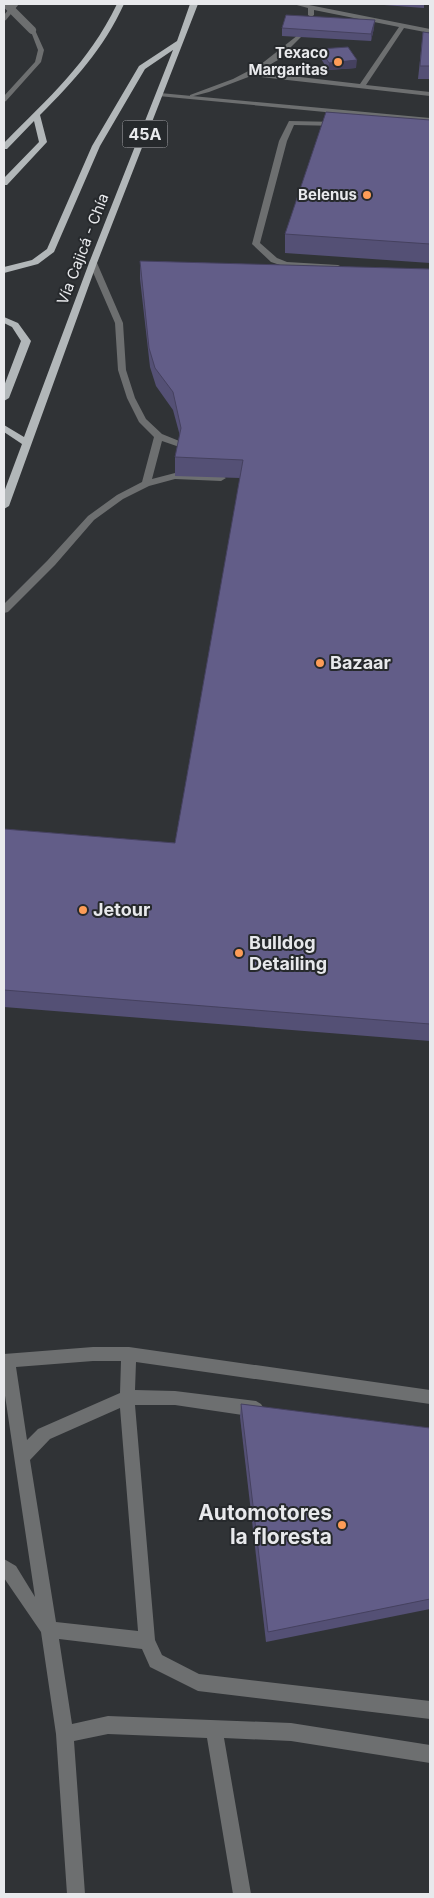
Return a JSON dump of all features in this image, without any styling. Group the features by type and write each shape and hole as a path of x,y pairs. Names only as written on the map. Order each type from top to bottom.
{"highway":[{"path":"4,147 36,113 68,84 99,46 120,4"},
{"name":"Vía Cajicá - Chía","path":"4,506 93,263 194,4"},
{"path":"4,270 35,262 51,250 96,146 142,68 180,42"},
{"path":"4,183 43,142 36,113"},
{"path":"4,320 15,325 26,341 4,398"},
{"path":"4,428 28,444"}],"street":[{"path":"4,100 38,62 41,50 32,30 16,11 6,4"},
{"path":"4,19 16,4"},
{"path":"296,4 430,31"},
{"path":"306,24 311,7"},
{"path":"361,86 403,25"},
{"path":"192,96 253,74 287,50 298,37"},
{"path":"253,74 430,94"},
{"path":"160,95 192,96 350,118"},
{"path":"344,268 286,264 274,260 256,244 284,141 292,123 363,116 430,120"},
{"path":"93,263 119,323 122,370 131,398 142,420 159,436 182,446 208,451"},
{"path":"146,484 159,436"},
{"path":"4,610 51,563 91,518 120,497 146,484 175,476 233,478"},
{"path":"76,1894 65,1734 50,1630 5,1361 94,1354 129,1354 430,1396"},
{"path":"129,1354 127,1397 147,1640 156,1661 198,1682 430,1710"},
{"path":"22,1457 44,1434 127,1397 175,1398 273,1411"},
{"path":"4,1567 10,1572 30,1604 50,1630 147,1640"},
{"path":"65,1734 108,1725 291,1732 430,1754"},
{"path":"214,1729 242,1894"}],"building":[{"path":"286,15 375,20 371,34 282,28"},
{"path":"423,32 430,33 430,66 420,66"},
{"path":"348,47 357,60 329,63 320,49"},
{"name":"Belenus","path":"326,112 430,120 430,244 285,234"},
{"name":"Bazaar","path":"140,261 430,269 430,1024 4,990 4,829 175,843 243,460 175,457 181,428 173,392 155,368 149,348"},
{"name":"Automotores la floresta","path":"241,1404 430,1428 430,1599 268,1632"}],"place":[{"name":"Texaco Margaritas","path":"338,62"},
{"name":"Belenus","path":"367,195"},
{"name":"Bazaar","path":"320,663"},
{"name":"Jetour","path":"83,910"},
{"name":"Bulldog Detailing","path":"239,953"},
{"name":"Automotores la floresta","path":"342,1525"}]}
